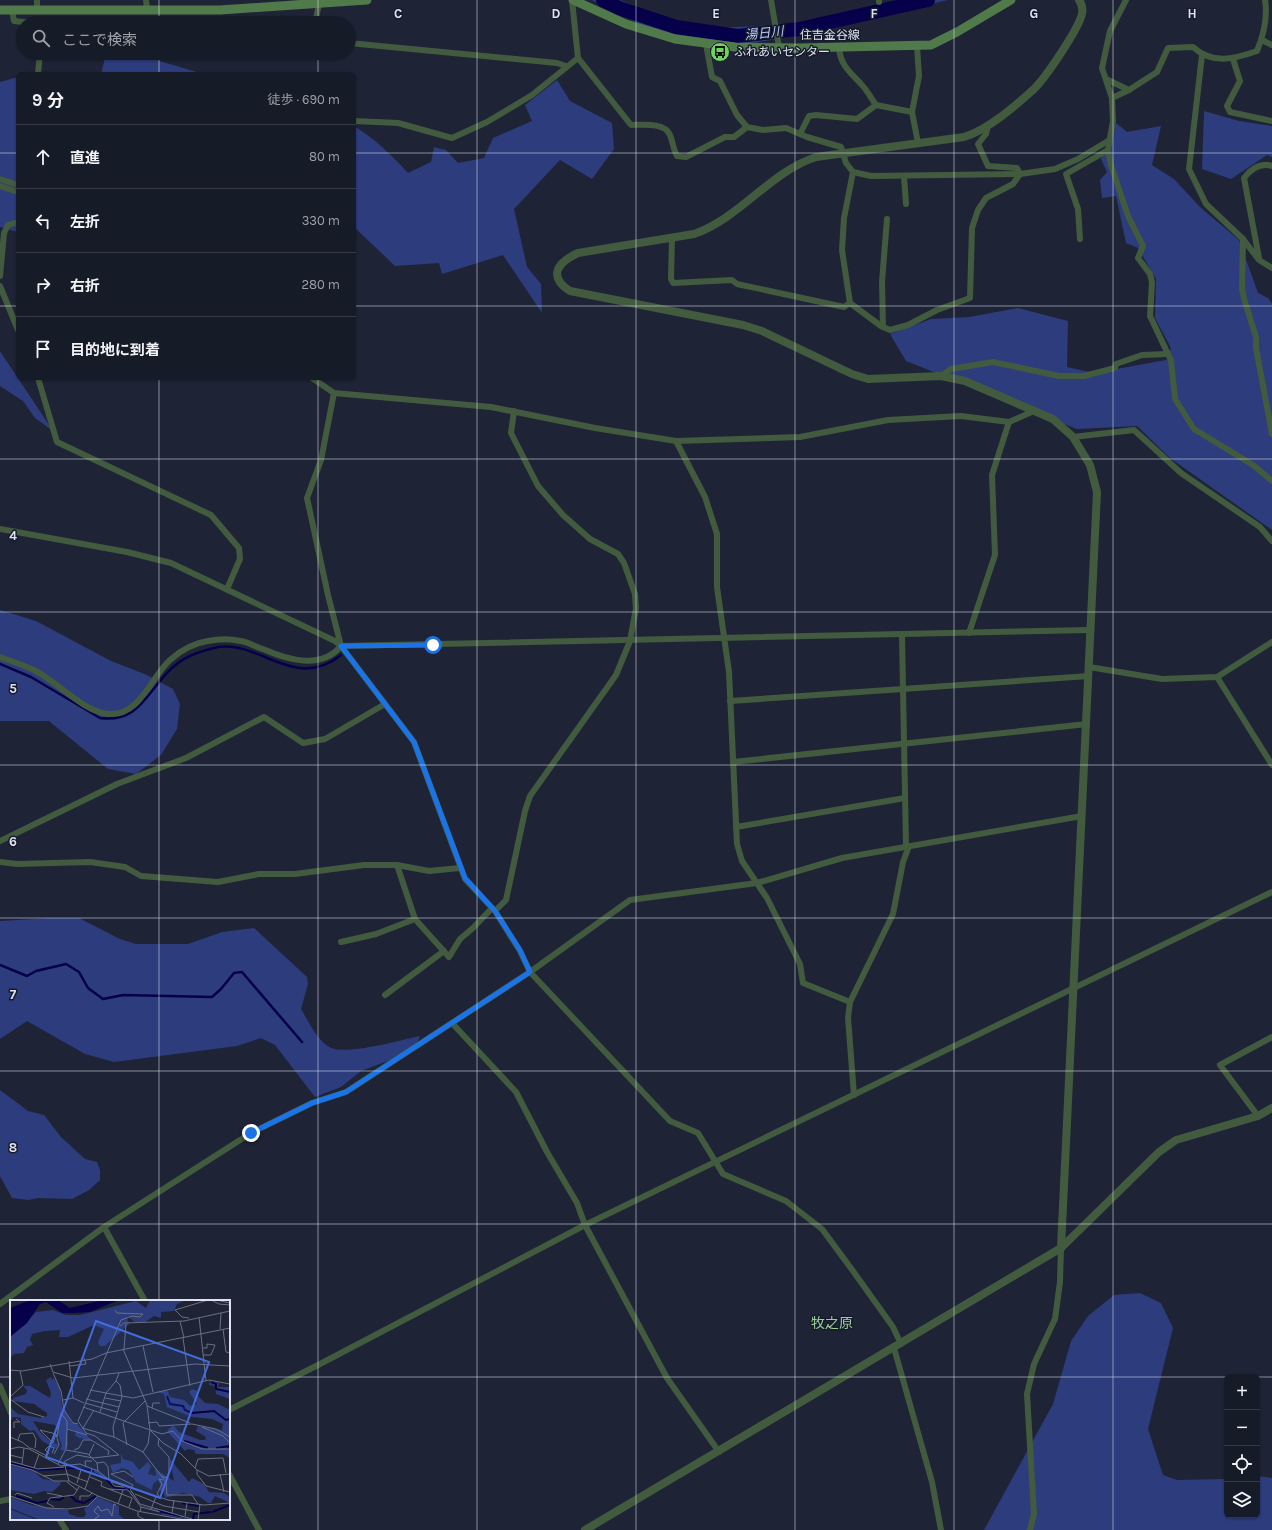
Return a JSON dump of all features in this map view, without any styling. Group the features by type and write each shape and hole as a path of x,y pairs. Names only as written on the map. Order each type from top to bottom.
{"main road":[{"path":"0,10 37,10 147,5 220,10 367,0"},
{"name":"住吉金谷線","path":"572,0 650,33 675,39 735,47 778,43 839,47 931,45 941,41 1011,0"}],"street":[{"path":"37,0 37,10"},
{"path":"572,0 578,58 631,125 655,125 664,128 670,133 677,156 686,157 725,137 734,136 747,128 763,130 786,128 841,147 844,152 846,163 854,172 872,176 1020,174 1054,169 1078,159 1108,141"},
{"path":"770,0 778,43"},
{"path":"1030,1530 1034,1514 1027,1394 1034,1364 1054,1320 1060,1282 1075,988 1097,492 1090,465 1073,437 1053,419 965,381 941,376 868,379 743,325 570,291 561,285 558,278 558,270 565,259 578,253 694,234 711,228 803,161 844,152 964,137 976,134 1039,83 1074,32 1082,15 1083,9 1079,0"},
{"path":"1126,0 1110,31 1102,68 1112,98 1113,121 1108,141 1108,150 1128,216 1143,246 1138,258 1150,274 1152,282 1150,316 1171,360 1175,399 1194,429 1253,465 1272,481"},
{"path":"1112,98 1129,90 1157,72 1168,48 1193,47 1202,55 1233,59 1257,51 1269,16 1265,0"},
{"path":"316,16 319,4"},
{"path":"12,10 14,21 16,21"},
{"path":"1262,40 1272,45"},
{"path":"356,44 557,63 566,66"},
{"path":"706,44 712,77 720,81 737,115 747,128"},
{"path":"917,46 919,76 912,112 918,143"},
{"path":"839,47 839,56 844,67 862,85 876,104 912,112"},
{"path":"1202,55 1189,169 1206,204 1243,239 1259,260 1272,268"},
{"path":"356,121 398,123 452,138 487,122 532,95 566,66 578,58"},
{"path":"1233,59 1240,81 1227,106 1230,112 1272,121"},
{"path":"38,72 39,60"},
{"path":"1106,78 1129,90"},
{"path":"800,134 809,116 816,115 857,119 876,104"},
{"path":"988,125 986,134 978,144 988,166 1017,168 1020,174"},
{"path":"1080,239 1078,209 1066,174 1108,150"},
{"path":"1259,260 1244,178 1252,169 1262,166 1272,166"},
{"path":"854,172 844,218 842,250 850,303 890,330 908,325 937,310 970,298 972,228 978,210 986,198 1013,184 1020,174"},
{"path":"904,176 906,204"},
{"path":"0,179 16,184"},
{"path":"0,186 16,191"},
{"path":"884,327 882,282 887,220"},
{"path":"0,276 4,233 8,225 16,223"},
{"path":"672,238 671,279 673,283 732,280 737,284 844,307 850,303"},
{"path":"1243,239 1244,299 1256,337 1256,348 1272,434"},
{"path":"0,286 16,325"},
{"path":"941,376 951,369 993,362 1059,376 1084,376 1115,368 1116,364 1142,354 1168,354"},
{"path":"39,380 57,442 212,515 239,548 240,558 227,589"},
{"path":"315,380 334,393 514,410 595,428 676,441 800,437 888,420 961,416 1009,422 1034,411"},
{"path":"334,393 321,460 307,498 328,595 341,646"},
{"path":"397,865 415,919 449,957 460,939 506,900 525,811 530,796 616,676 630,641 636,608 635,594 624,563 618,554 590,539 563,515 538,486 512,433 514,410"},
{"path":"969,634 995,555 992,475 1009,422"},
{"path":"1073,437 1134,430 1181,473 1260,527 1272,541"},
{"path":"676,441 705,497 717,534 717,587 729,672 737,844 742,861 757,884 800,964 803,983 850,1002"},
{"path":"0,530 127,552 171,563 335,641 341,646 414,742 465,878 494,910 520,950 530,972 670,1121 698,1133 717,1161 723,1174 786,1201 822,1229 871,1296 898,1346 932,1482 941,1530"},
{"path":"341,646 724,640 1090,630"},
{"path":"854,1094 848,1018 850,1002 893,914 907,846 902,635"},
{"path":"0,657 34,670 96,711 110,714 129,709 140,699 170,660 189,647 208,641 242,641 281,657 298,660 322,661 335,654 341,646"},
{"path":"730,701 903,689 1089,671 1162,679 1217,677 1272,642"},
{"path":"1217,677 1272,765"},
{"path":"0,841 117,784 186,758 264,717 303,743 325,738 385,704"},
{"path":"733,762 1087,724"},
{"path":"736,827 905,798"},
{"path":"0,1304 104,1227 251,1133 312,1103 346,1092 530,972 630,900 757,884 842,858 1082,816"},
{"path":"0,862 17,864 90,862 125,867 141,876 218,882 259,874 295,874 364,865 397,865 429,871 460,868"},
{"path":"230,1409 585,1225 1272,892"},
{"path":"341,942 376,934 415,919"},
{"path":"385,995 444,951"},
{"path":"452,1022 516,1092 547,1152 578,1203 585,1225 666,1378 719,1452"},
{"path":"1258,1116 1220,1065 1272,1036"},
{"path":"585,1530 898,1346 1061,1248 1159,1152 1176,1140 1258,1116 1272,1108"},
{"path":"104,1227 144,1300"},
{"path":"0,1386 10,1411"},
{"path":"230,1476 258,1530"},
{"path":"0,1501 10,1499"},
{"path":"60,1520 66,1530"}],"shaded area":[{"path":"592,0 620,0 672,21 714,28 782,25 830,17 897,0 948,0 794,36 747,44 703,41 656,32"},
{"path":"104,60 156,60 196,72 102,72"},
{"path":"16,78 16,231 0,227 0,82"},
{"path":"557,80 570,101 612,123 614,149 592,179 560,160 514,209 527,267 541,284 542,313 503,255 442,274 439,263 395,266 356,229 356,127 383,148 408,173 431,162 434,147 446,150 458,163 484,158 493,138 532,121 525,105"},
{"path":"1204,111 1239,121 1272,126 1272,157 1267,155 1231,179 1202,169"},
{"path":"1116,123 1127,132 1161,126 1152,165 1174,179 1200,207 1239,240 1258,293 1268,298 1272,304 1272,530 1170,458 1137,426 1077,429 906,361 890,334 931,319 969,317 1018,308 1068,321 1067,367 1094,373 1166,360 1171,348 1155,318 1156,279 1138,248 1126,243 1116,196 1102,198 1100,180 1107,172 1101,159"},
{"path":"0,351 16,375 16,380 19,380 53,431 35,418 23,401 0,386"},
{"path":"0,610 36,621 111,661 147,675 173,689 180,704 177,729 161,755 136,774 108,769 49,721 0,721"},
{"path":"79,918 120,939 136,944 188,944 222,932 254,928 307,977 308,984 301,1009 314,1031 326,1045 339,1050 350,1050 420,1036 414,1051 361,1071 341,1087 315,1097 275,1045 261,1038 237,1046 114,1062 85,1054 27,1021 0,1039 0,921"},
{"path":"0,1090 28,1111 44,1115 61,1137 85,1159 97,1162 100,1170 100,1180 89,1190 72,1199 38,1198 28,1200 12,1198 0,1176"},
{"path":"1140,1293 1161,1303 1173,1328 1148,1429 1163,1475 1177,1480 1224,1479 1224,1518 1260,1518 1260,1476 1272,1478 1272,1530 984,1530 1053,1404 1071,1341 1088,1316 1114,1295"}],"waterway":[{"name":"湯日川","path":"603,0 619,8 676,27 738,36 799,29 928,0"},
{"path":"0,664 31,677 100,718 114,718 125,716 142,704 171,669 181,661 197,653 214,648 230,647 246,650 292,667 308,668 324,665 341,655"},
{"path":"0,965 27,976 36,971 66,964 79,972 88,988 103,999 123,995 212,997 221,989 234,973 242,972 302,1042"}],"place":[{"name":"ふれあいセンター","path":"720,52"}],"district":[{"name":"牧之原","path":"832,1323"}],"route":[{"path":"251,1133 312,1103 346,1092 530,972 520,950 495,911 465,878 414,742 341,646 433,645"}]}
